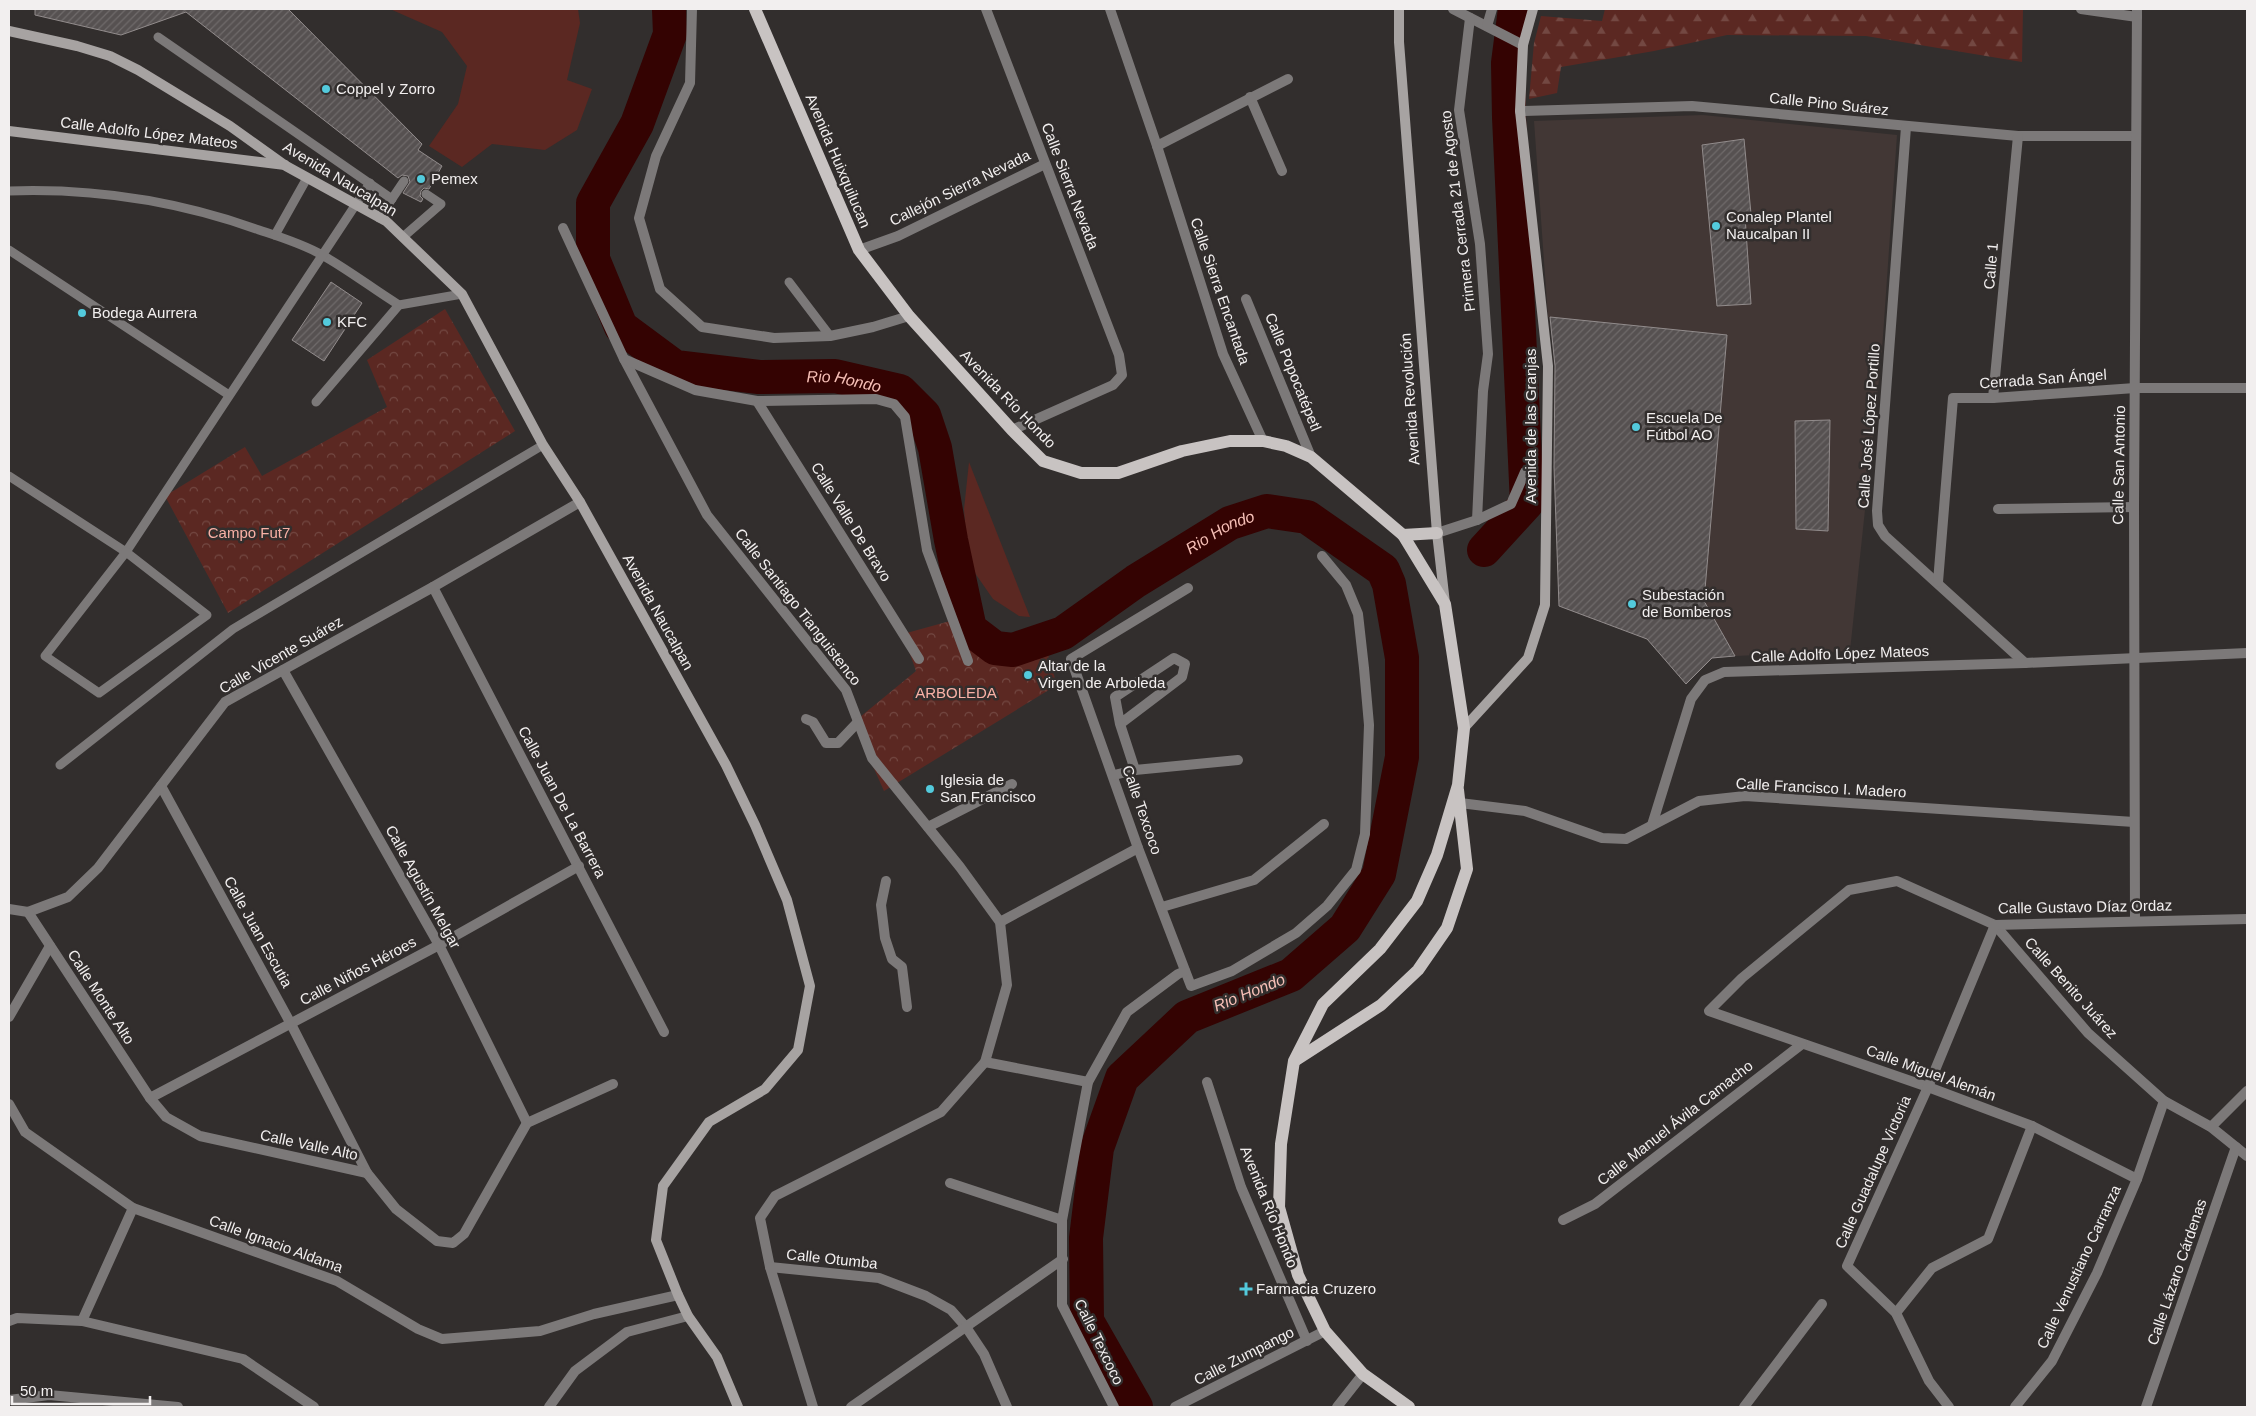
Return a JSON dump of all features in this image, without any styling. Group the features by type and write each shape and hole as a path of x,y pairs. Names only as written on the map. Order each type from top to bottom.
{"main road":[{"name":"Avenida Huixquilucan","path":"755,9 859,250 909,316"},
{"name":"Avenida Revolución","path":"1294,1061 1323,1004 1380,949 1417,901 1437,855 1458,785 1464,728 1445,604 1437,533 1398,9"},
{"name":"Avenida de las Granjas","path":"1464,728 1528,658 1545,605 1548,366 1520,112 1521,43 1533,9"},
{"name":"Avenida Naucalpan","path":"9,31 77,46 117,59 190,100 286,166 380,218 403,237 462,294 543,445 580,502 726,765 755,825 787,900 810,986 798,1050 765,1089 709,1122 664,1186 656,1240 688,1316 717,1357 738,1407"},
{"name":"Calle Adolfo López Mateos","path":"9,131 286,166"},
{"name":"Avenida Río Hondo","path":"909,316 1012,430 1043,461 1081,473 1118,473 1182,451 1230,441 1263,441 1286,446 1311,457 1403,535 1445,604"},
{"path":"1403,535 1437,533"},
{"name":"Avenida Revolución","path":"1294,1061 1381,1005 1418,970 1447,928 1467,869 1458,785"},
{"path":"1294,1061 1281,1144 1279,1207 1298,1275 1325,1331 1363,1374 1409,1407"}],"street":[{"path":"692,9 690,84 656,156 639,218 660,289 702,328 774,338 830,336 873,327 909,316"},
{"name":"Calle Sierra Nevada","path":"986,9 1118,355 1122,375 1113,385 1012,430"},
{"name":"Calle Sierra Encantada","path":"1110,9 1157,146 1223,354 1263,441"},
{"path":"1453,9 1521,43"},
{"path":"1487,26 1492,9"},
{"path":"2081,9 2137,13"},
{"name":"Calle San Antonio","path":"2135,921 2133,658 2137,13"},
{"name":"Primera Cerrada 21 de Agosto","path":"1470,18 1459,110 1480,244 1488,354 1483,391 1477,520"},
{"path":"1157,146 1288,79"},
{"path":"1250,97 1282,171"},
{"name":"Calle Pino Suárez","path":"1520,112 1692,106 2018,136 2135,136"},
{"name":"Calle José López Portillo","path":"1906,127 1877,511 1878,525 1885,536 2026,663"},
{"name":"Calle 1","path":"1993,398 2018,136"},
{"name":"Callejón Sierra Nevada","path":"859,250 898,236 1045,164"},
{"name":"Calle Santiago Tianguistenco","path":"562,228 624,359 707,515 846,690 872,758 928,827 1000,922"},
{"name":"Calle Popocatépetl","path":"1246,299 1311,457"},
{"path":"624,359 695,390 758,401 876,399 894,404 905,418 927,550 968,661"},
{"name":"Cerrada San Ángel","path":"1938,582 1953,398 1993,398 2135,388 2247,388"},
{"name":"Calle Valle De Bravo","path":"758,401 919,660"},
{"path":"1437,533 1477,520 1511,504 1525,472"},
{"name":"Calle Vicente Suárez","path":"28,912 68,897 98,868 225,702 433,588 580,502"},
{"path":"1998,509 2134,507"},
{"name":"Calle Texcoco","path":"1188,588 1071,659 1114,775 1138,848 1191,986 1232,971 1296,933 1327,906 1356,870 1365,834 1368,725 1364,668 1358,614 1346,585 1322,556"},
{"name":"Calle Juan De La Barrera","path":"433,588 664,1032"},
{"name":"Calle Adolfo López Mateos","path":"1652,825 1691,699 1705,680 1724,672 2026,663 2247,653"},
{"path":"1120,724 1182,677 1185,664 1174,658 1115,697 1120,724 1136,770"},
{"name":"Calle Agustín Melgar","path":"283,670 439,945 527,1123"},
{"path":"806,719 813,722 826,743 838,742 858,722"},
{"path":"1114,775 1136,770 1238,760"},
{"path":"928,827 1012,784"},
{"name":"Calle Juan Escutia","path":"161,786 291,1024 367,1173"},
{"name":"Calle Francisco I. Madero","path":"1460,803 1525,812 1602,838 1626,839 1699,801 1745,796 2134,822"},
{"path":"1162,907 1254,880 1324,824"},
{"path":"813,1407 770,1267 760,1218 775,1196 941,1112 985,1062 1007,985 1000,922 1138,848"},
{"name":"Calle Niños Héroes","path":"150,1098 439,945 579,866"},
{"path":"886,881 882,905 885,938 892,959 902,967 907,1007"},
{"name":"Calle Gustavo Díaz Ordaz","path":"1709,1011 1742,978 1848,890 1897,881 1995,926 2247,919"},
{"path":"9,908 28,912"},
{"name":"Calle Monte Alto","path":"28,912 150,1098"},
{"name":"Calle Guadalupe Victoria","path":"1896,1313 1847,1266 1928,1087 1995,926"},
{"name":"Calle Benito Juárez","path":"1995,926 2088,1033 2164,1101 2211,1127 2247,1156"},
{"path":"9,1017 50,946"},
{"name":"Calle Texcoco","path":"1114,1407 1062,1305 1062,1220 1088,1082 1127,1012 1178,974 1185,972"},
{"name":"Calle Miguel Alemán","path":"1709,1011 1928,1087 2032,1126 2136,1179"},
{"name":"Calle Manuel Ávila Camacho","path":"1563,1220 1595,1204 1802,1044"},
{"path":"985,1062 1088,1082"},
{"name":"Avenida Río Hondo","path":"1207,1082 1241,1187 1307,1341"},
{"path":"527,1123 613,1084"},
{"path":"2211,1127 2247,1090"},
{"name":"Calle Valle Alto","path":"150,1098 166,1117 200,1136 367,1173 396,1210 437,1241 453,1243 464,1234 527,1123"},
{"name":"Calle Venustiano Carranza","path":"2015,1407 2052,1361 2097,1273 2136,1179 2164,1101"},
{"name":"Calle Ignacio Aldama","path":"9,1104 25,1132 133,1208 337,1281 418,1329 442,1339 540,1330 594,1314 678,1295"},
{"path":"1949,1407 1929,1381 1896,1313 1932,1268 1988,1239 2032,1126"},
{"name":"Calle Lázaro Cárdenas","path":"2146,1407 2236,1147"},
{"path":"950,1183 1062,1220"},
{"path":"82,1322 133,1208"},
{"path":"851,1407 1063,1259"},
{"name":"Calle Otumba","path":"770,1267 880,1278 926,1296 951,1310 966,1327 984,1354 1007,1407"},
{"path":"1744,1407 1822,1304"},
{"path":"549,1407 575,1371 627,1332 688,1316"},
{"path":"9,1321 17,1318 82,1322 243,1360 314,1407"},
{"name":"Calle Zumpango","path":"1175,1407 1325,1331"},
{"path":"1337,1407 1363,1374"},
{"path":"9,1400 49,1395 178,1407"}],"lane":[{"path":"158,37 392,199"},
{"path":"275,235 307,178"},
{"path":"380,218 404,181"},
{"path":"9,476 126,552 207,615 99,693 45,656 126,552 228,395 370,183"},
{"path":"9,191 73,191 125,197 177,205 215,215 275,235 322,255 398,305"},
{"path":"403,237 441,204 426,194"},
{"path":"9,250 228,395"},
{"path":"789,282 830,336"},
{"path":"316,402 398,305 462,294"},
{"path":"60,765 233,629 543,445"}],"shaded area":[{"name":"Conalep Plantel Naucalpan II","path":"1703,115 1897,135 1882,350 1850,651 1735,656 1704,601 1727,335 1548,317 1534,121"}],"green space":[{"path":"390,9 578,9 580,23 567,80 592,89 577,130 545,150 492,144 462,167 429,146 458,104 467,66 442,32"},
{"path":"1605,9 2023,9 2022,62 1866,36 1727,35 1654,51 1561,67 1557,93 1529,99 1534,43 1541,16 1602,21"},
{"name":"Campo Fut7","path":"445,309 515,431 228,613 165,496 245,447 262,476 387,407 367,360"},
{"path":"969,462 1030,617 1019,616 993,599 968,563 964,509"},
{"name":"ARBOLEDA","path":"950,621 957,642 984,654 1017,660 1046,648 1057,685 884,791 867,753 860,717 916,671 903,634"}],"building":[{"name":"Coppel y Zorro","path":"35,9 288,9 422,144 418,150 442,166 429,189 424,188 421,191 420,196 423,199 421,202 403,193 410,182 408,176 402,175 398,178 186,12 121,35 35,15"},
{"path":"1744,139 1751,214 1745,216 1751,304 1717,306 1702,145"},
{"name":"KFC","path":"331,282 362,303 324,361 292,340"},
{"name":"Escuela De Fútbol AO","path":"1550,317 1727,335 1704,601 1735,656 1712,658 1686,684 1647,639 1559,606 1554,467 1555,366"},
{"path":"1830,420 1828,531 1796,529 1795,421"}],"waterway":[{"name":"Rio Hondo","path":"669,9 670,34 637,124 593,203 593,259 621,327 675,367 759,377 835,376 900,391 924,415 935,448 951,540 970,629 995,648 1013,650 1063,633 1136,581 1230,523 1267,511 1307,517 1383,570 1389,584 1402,658 1402,757 1379,874 1345,928 1291,975 1187,1017 1122,1078 1097,1148 1086,1238 1087,1321 1136,1407"},
{"path":"1484,550 1527,503 1509,117 1508,63 1515,9"}],"place":[{"name":"Coppel y Zorro","path":"326,89"},
{"name":"Pemex","path":"421,179"},
{"name":"Conalep Plantel Naucalpan II","path":"1716,226"},
{"name":"Bodega Aurrera","path":"82,313"},
{"name":"KFC","path":"327,322"},
{"name":"Escuela De Fútbol AO","path":"1636,427"},
{"name":"Subestación de Bomberos","path":"1632,604"},
{"name":"Altar de la Virgen de Arboleda","path":"1028,675"},
{"name":"Iglesia de San Francisco","path":"930,789"},
{"name":"Farmacia Cruzero","path":"1246,1289"}]}
